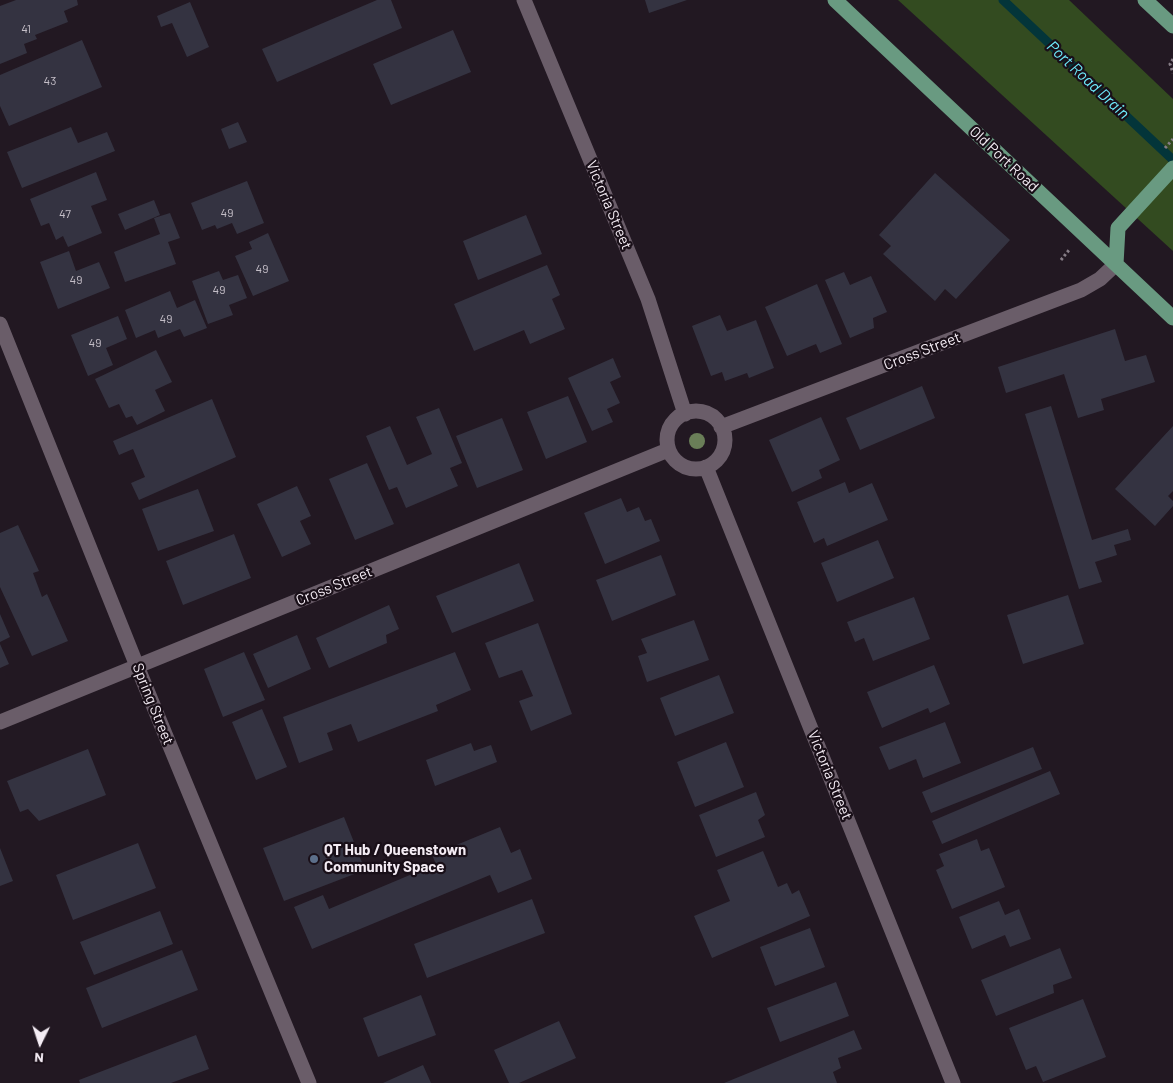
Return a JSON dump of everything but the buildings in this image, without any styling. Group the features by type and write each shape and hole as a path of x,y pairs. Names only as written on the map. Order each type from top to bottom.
{"main road":[{"name":"Old Port Road","path":"835,0 1173,318"},
{"path":"1145,0 1173,26"},
{"path":"1116,264 1118,228 1173,168"}],"street":[{"name":"Victoria Street","path":"524,0 648,299 684,414"},
{"name":"Cross Street","path":"721,427 1081,290 1100,279 1116,264"},
{"name":"Spring Street","path":"0,324 309,1083"},
{"path":"694,411 704,413 714,418 721,427 724,436 724,446 716,462 706,468 692,469 683,466 676,461 668,450 666,439 668,430 674,421 684,414 694,411"},
{"name":"Cross Street","path":"0,722 668,450"},
{"name":"Victoria Street","path":"706,468 953,1083"}],"path":[{"path":"1173,59 1170,64 1173,72"},
{"path":"1061,260 1069,250"}],"green space":[{"path":"898,0 1069,0 1173,99 1173,251"}],"waterway":[{"name":"Port Road Drain","path":"1003,0 1173,160"}],"place":[{"name":"QT Hub / Queenstown Community Space","path":"314,859"}]}
